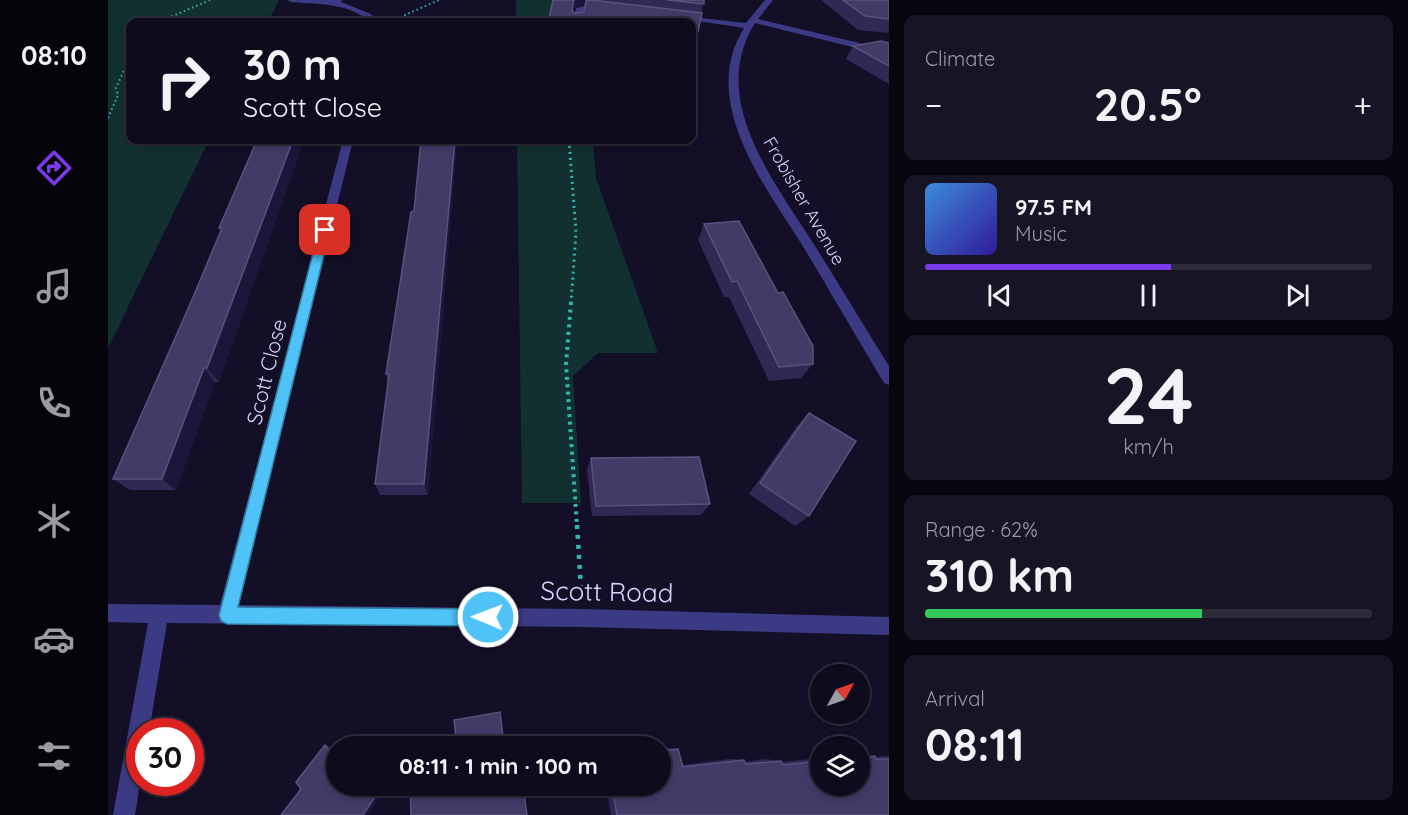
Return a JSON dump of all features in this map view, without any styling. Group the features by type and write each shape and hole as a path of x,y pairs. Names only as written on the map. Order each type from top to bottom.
{"street":[{"path":"291,0 337,2 370,18"},
{"name":"Frobisher Avenue","path":"769,0 749,23 741,40 734,72 736,106 752,152 889,379"},
{"path":"578,18 579,10 589,7 612,10"},
{"path":"668,16 691,18"},
{"path":"696,18 749,23 889,54"},
{"name":"Scott Close","path":"227,615 347,144"},
{"name":"Scott Road","path":"108,613 583,618 889,626"},
{"path":"124,815 159,614"}],"path":[{"path":"168,18 210,0"},
{"path":"399,18 439,0"},
{"path":"108,118 118,94 116,88 126,66"},
{"path":"569,144 576,232 566,364 583,618"}],"green space":[{"path":"108,0 279,0 270,18 126,18 126,144 207,144 108,348"},
{"path":"516,0 554,0 550,18 516,18"},
{"path":"517,144 593,144 596,178 658,353 598,353 573,376 581,503 522,503"}],"building":[{"path":"553,0 574,0 572,10 574,13 584,12 586,1 591,0 702,13 698,32 696,32 696,18 549,18"},
{"path":"667,0 704,0 704,4"},
{"path":"843,0 889,0 889,19 865,16"},
{"path":"881,41 889,43 889,66 853,46"},
{"path":"255,144 291,144 207,368 204,368 162,479 113,479 194,295 222,228 219,228"},
{"path":"421,144 455,144 424,484 375,484 389,374 386,374 411,212 414,211"},
{"path":"739,221 778,293 783,292 813,346 813,364 779,367 737,281 732,282 704,224"},
{"path":"809,413 856,441 809,516 760,483"},
{"path":"699,457 710,504 596,506 591,458"},
{"path":"500,712 503,736 456,736 454,720"},
{"path":"325,745 326,796 375,797 363,815 281,815 301,789 296,782"},
{"path":"678,749 683,767 744,760 746,764 781,761 783,765 810,762 810,796 870,796 870,757 889,759 889,815 617,815 614,796 671,796 671,750"},
{"path":"410,796 524,796 527,815 411,815"}],"route":[{"path":"325,230 227,615 488,617"}]}
